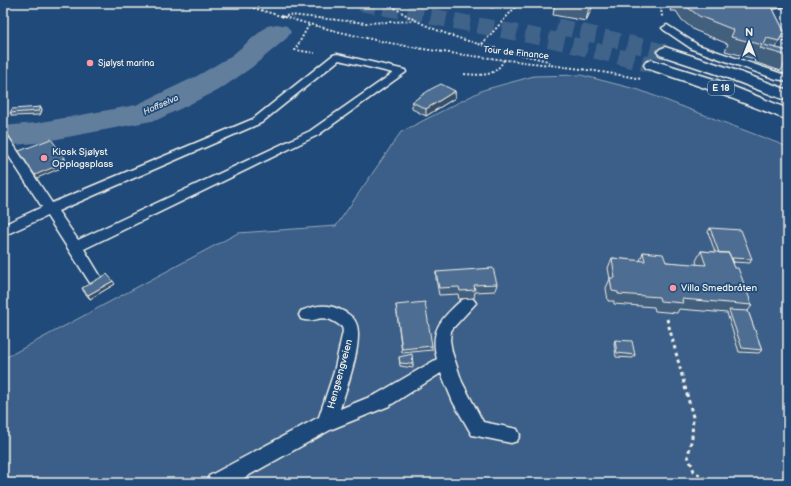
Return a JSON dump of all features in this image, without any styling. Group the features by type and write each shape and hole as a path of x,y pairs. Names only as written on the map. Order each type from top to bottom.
{"highway":[{"name":"E 18","path":"665,52 723,71 788,96"},
{"name":"E 18","path":"652,65 711,84 788,115"}],"lane":[{"path":"668,28 695,47 780,77 788,78"},
{"path":"3,231 50,209 257,121 337,57 401,72 314,133 77,247"},
{"path":"5,142 77,247 97,282"},
{"path":"468,303 456,313 443,330 442,344 450,374 470,419 478,429 511,435"},
{"name":"Hengsengveien","path":"307,315 318,311 328,311 349,324 350,328 349,348 326,423"},
{"name":"Hengsengveien","path":"216,483 326,423 383,400 446,361"}],"path":[{"name":"Tour de Finance","path":"238,3 309,25 393,44 504,60 586,68 643,80"},
{"path":"388,3 398,12 413,21 444,34 548,61 550,64"},
{"path":"482,44 519,3"},
{"path":"771,4 788,53"},
{"path":"282,17 290,15 366,23 413,21"},
{"path":"309,25 295,50 337,57"},
{"path":"464,74 488,75 494,73 504,60"},
{"path":"667,319 693,417 692,437 688,456 694,471 710,483"}],"shaded area":[{"path":"581,75 639,90 788,147 788,483 346,483 329,479 324,483 3,483 3,359 238,233 336,226 401,132 483,90 534,76"}],"building":[{"path":"572,3 591,3 589,7"},
{"path":"684,3 770,3 784,31 779,41 767,38 764,45 788,51 788,56 760,48 762,45 731,37 734,30 699,16"},
{"path":"441,84 455,91 426,109 412,102 431,89"},
{"path":"41,107 39,111 10,113 12,109"},
{"name":"Kiosk Sjølyst Opplagsplass","path":"51,139 65,158 62,159 64,161 58,163 59,165 35,175 19,151"},
{"path":"710,228 741,230 752,259 732,258 734,263 729,253 719,253"},
{"name":"Villa Smedbråten","path":"701,251 729,253 735,268 738,268 752,305 682,299 683,303 660,301 659,297 618,294 618,292 612,291 610,278 615,278 612,258 645,261 643,252 663,254 666,262 706,265"},
{"path":"493,268 497,284 474,285 475,290 460,291 459,287 439,288 436,272"},
{"path":"107,274 113,281 88,295 82,288"},
{"path":"425,302 432,346 402,349 396,305"},
{"path":"729,310 748,311 762,350 742,348"},
{"path":"615,340 632,341 635,355 617,353"},
{"path":"412,354 413,364 400,363 399,357"}],"waterway":[{"name":"Hoffselva","path":"3,136 36,133 145,113 208,83 241,62 277,32"}],"tunnel":[{"path":"360,3 549,39 652,65"},
{"path":"557,26 665,52"}],"place":[{"name":"Sjølyst marina","path":"90,63"},
{"name":"Kiosk Sjølyst Opplagsplass","path":"44,158"},
{"name":"Villa Smedbråten","path":"673,288"}]}
